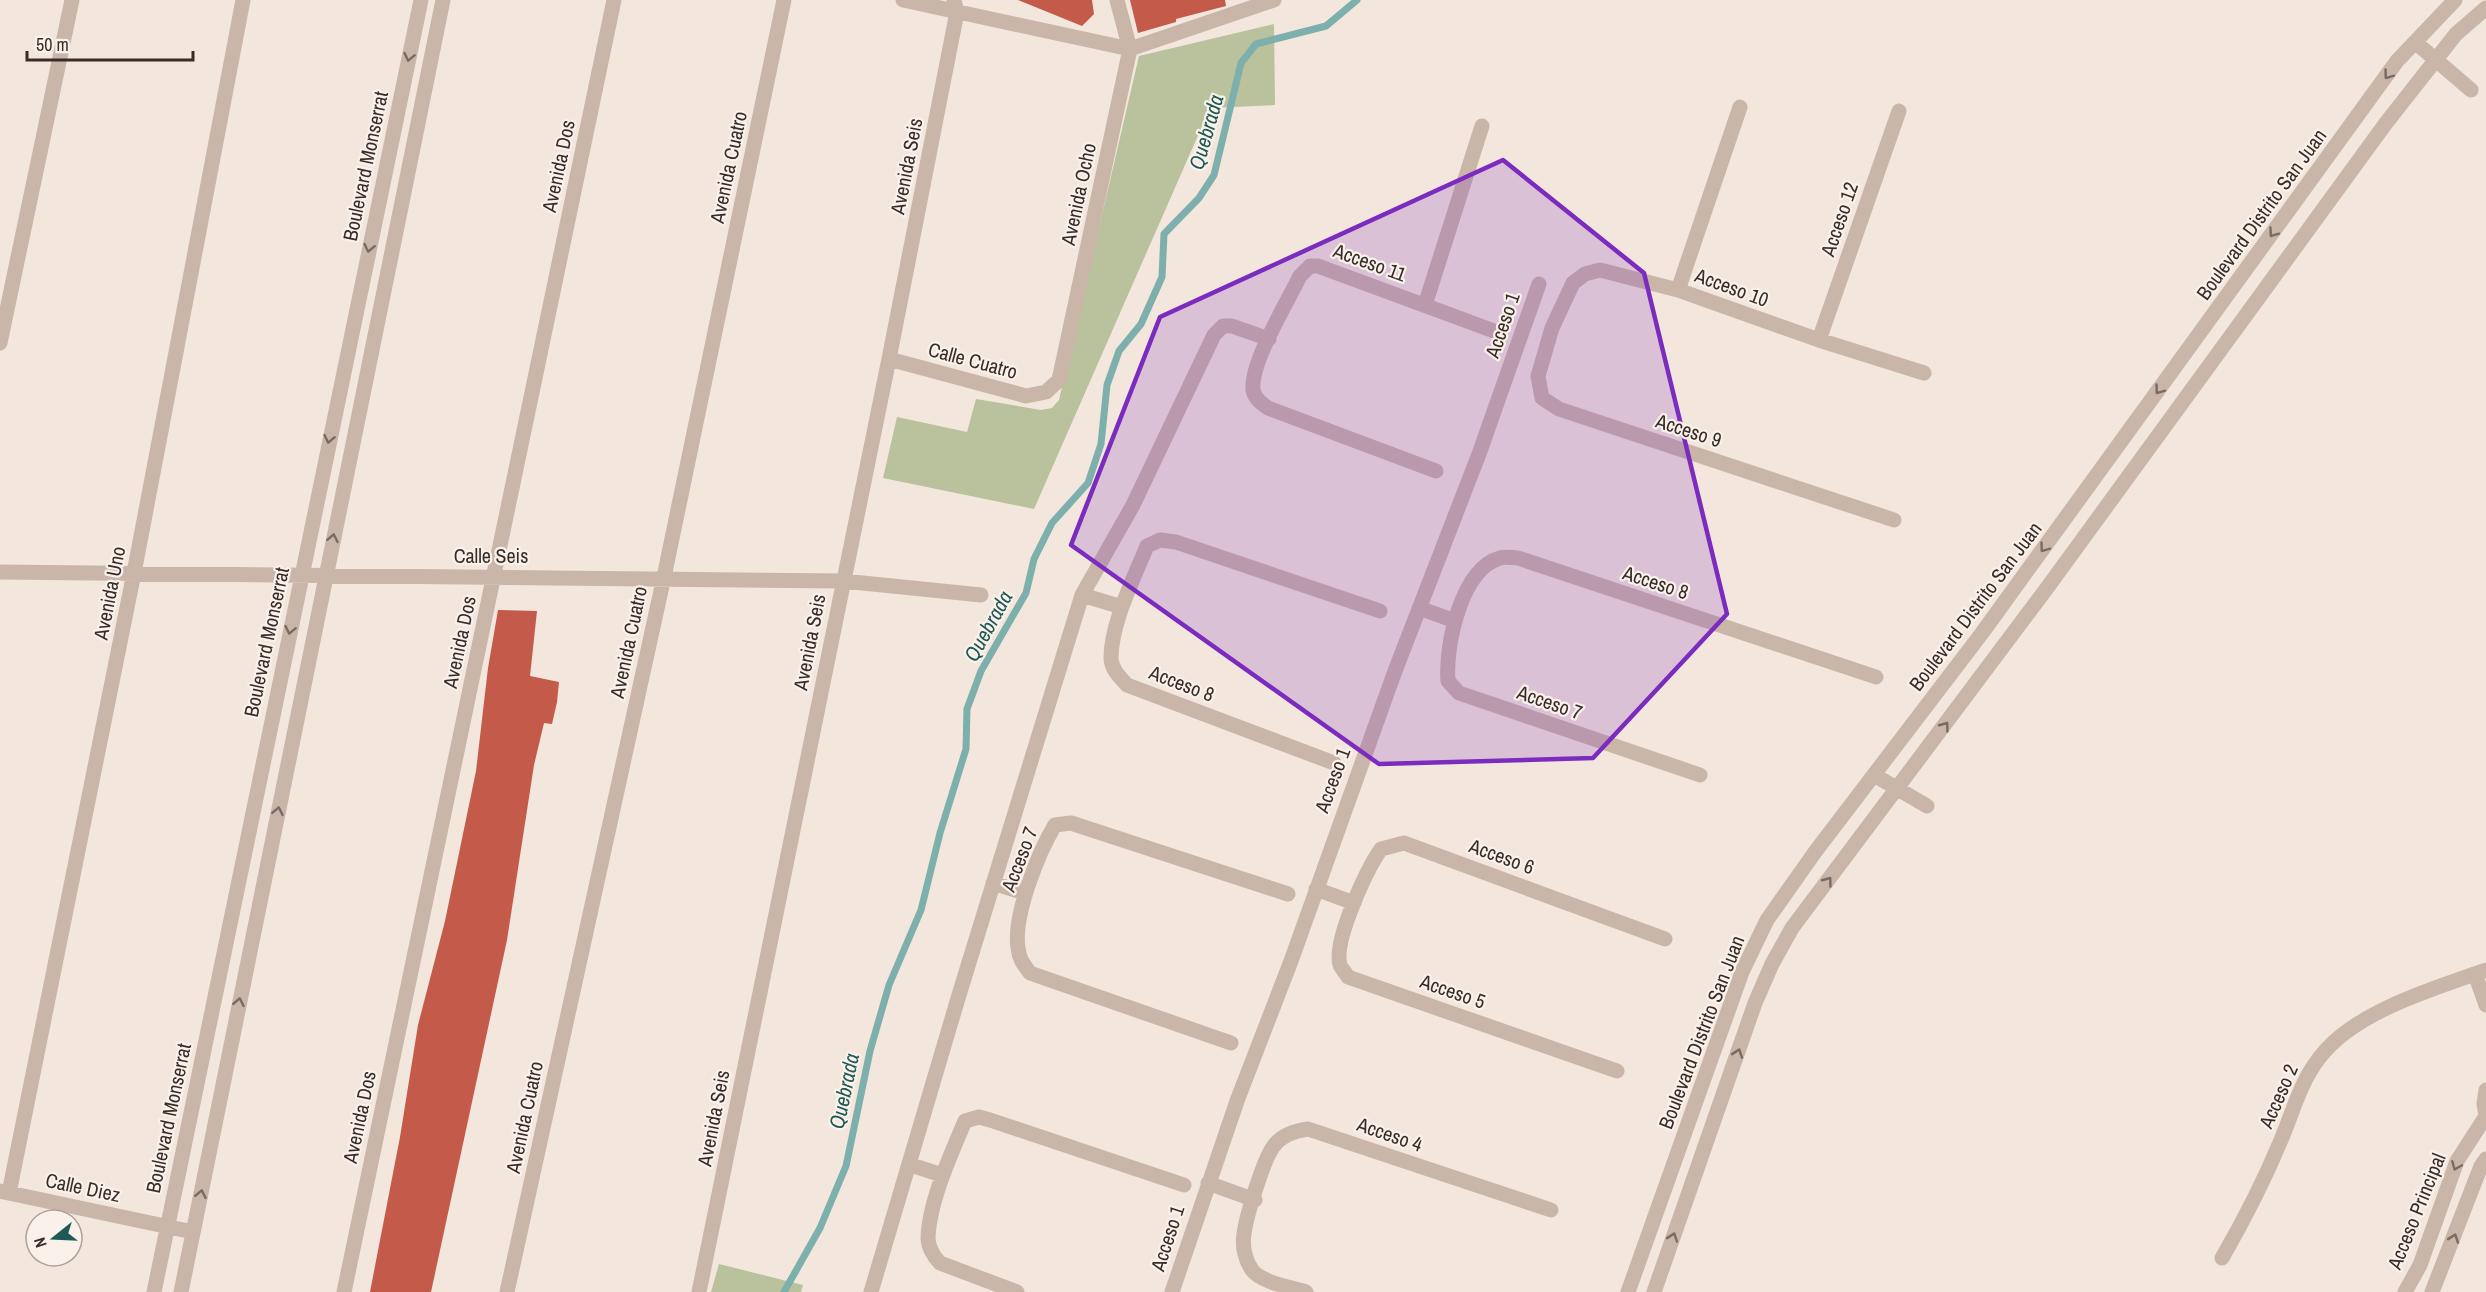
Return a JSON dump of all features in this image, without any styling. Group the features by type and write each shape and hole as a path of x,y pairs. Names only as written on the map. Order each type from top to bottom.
{"street":[{"path":"0,343 72,0"},
{"name":"Avenida Uno","path":"4,1192 134,573 243,0"},
{"name":"Boulevard Monserrat","path":"154,1292 421,0"},
{"path":"181,1292 442,0"},
{"name":"Avenida Dos","path":"344,1292 614,0"},
{"name":"Avenida Cuatro","path":"507,1292 664,578 784,0"},
{"path":"903,0 956,6 1130,50 1271,1"},
{"name":"Avenida Ocho","path":"1046,392 1059,380 1130,50 1117,0"},
{"name":"Boulevard Distrito San Juan","path":"1628,1292 1742,972 1767,920 1982,633 2397,61 2455,0"},
{"name":"Avenida Seis","path":"699,1292 890,360 956,6"},
{"name":"Boulevard Distrito San Juan","path":"1654,1292 1755,1003 1772,964 1792,928 1898,789 2386,123 2456,34 2486,8"},
{"path":"2415,42 2471,90"},
{"path":"1678,290 1740,107"},
{"name":"Acceso 12","path":"1819,340 1899,111"},
{"path":"1425,305 1482,126"},
{"name":"Acceso 11","path":"1269,339 1300,276 1310,266 1318,266 1494,331"},
{"name":"Acceso 10","path":"1552,328 1573,283 1585,274 1600,270 1678,290 1819,340 1924,373"},
{"name":"Acceso 1","path":"1172,1292 1208,1183 1419,608 1479,454 1525,319 1539,285"},
{"path":"1525,319 1552,328"},
{"path":"871,1292 1082,595 1133,505 1214,335 1223,326 1269,339 1254,368 1253,392 1257,400 1268,408 1436,471"},
{"name":"Acceso 9","path":"1552,328 1538,376 1542,398 1560,409 1894,520"},
{"name":"Calle Cuatro","path":"890,360 1026,396 1046,392"},
{"path":"1082,595 1122,607 1148,546 1160,540 1176,542 1380,611"},
{"name":"Acceso 8","path":"1455,621 1474,575 1501,557 1518,558 1876,677"},
{"name":"Calle Seis","path":"0,572 843,581 981,595"},
{"name":"Acceso 8","path":"1122,607 1111,658 1116,674 1127,685 1334,763"},
{"path":"1419,608 1455,621"},
{"name":"Acceso 7","path":"1455,621 1447,670 1448,681 1459,693 1700,775"},
{"path":"1874,775 1927,806"},
{"name":"Acceso 7","path":"1231,1042 1030,973 1022,962 1017,947 1025,893 1055,825 1071,824 1288,894"},
{"name":"Acceso 6","path":"1354,903 1369,867 1381,849 1404,843 1665,939"},
{"path":"993,883 1025,893"},
{"path":"1316,889 1354,903"},
{"name":"Acceso 5","path":"1354,903 1341,946 1340,964 1348,977 1617,1071"},
{"path":"2481,972 2486,1005"},
{"name":"Acceso 2","path":"2222,1258 2253,1203 2301,1087 2324,1051 2355,1024 2415,997 2481,972"},
{"path":"2486,1090 2484,1104 2486,1116"},
{"path":"1017,1292 940,1263 933,1256 928,1239 942,1175 965,1121 979,1116 1184,1185"},
{"name":"Acceso Principal","path":"2405,1292 2420,1265 2457,1161 2486,1116"},
{"name":"Acceso 4","path":"1306,1292 1253,1272 1244,1254 1244,1234 1273,1146 1290,1132 1308,1129 1551,1210"},
{"path":"2432,1292 2481,1166 2486,1159"},
{"path":"911,1165 942,1175"},
{"path":"1208,1183 1255,1200"},
{"name":"Calle Diez","path":"4,1192 193,1232"}],"highlighted area":[{"path":"1503,160 1644,273 1727,614 1593,758 1379,764 1071,545 1160,317"}],"green space":[{"path":"1274,24 1275,105 1210,108 1034,509 883,478 897,417 967,432 976,399 1041,410 1052,408 1059,400 1139,56"},
{"path":"719,1264 803,1285 801,1292 711,1292"}],"building":[{"path":"1018,0 1092,0 1094,14 1082,26"},
{"path":"1130,0 1225,0 1226,6 1176,19 1176,22 1138,33"},
{"path":"498,610 537,611 530,676 559,682 557,702 552,724 544,723 534,765 507,940 431,1292 370,1292 400,1137 418,1025 445,921 476,771 488,668"}],"waterway":[{"name":"Quebrada","path":"784,1292 820,1228 846,1166 870,1051 889,985 921,910 940,833 966,749 967,709 981,671 1026,593 1034,559 1052,523 1088,483 1101,444 1107,385 1119,351 1141,324 1162,277 1164,234 1199,198 1214,175 1241,63 1256,44 1326,26 1357,0"}]}
